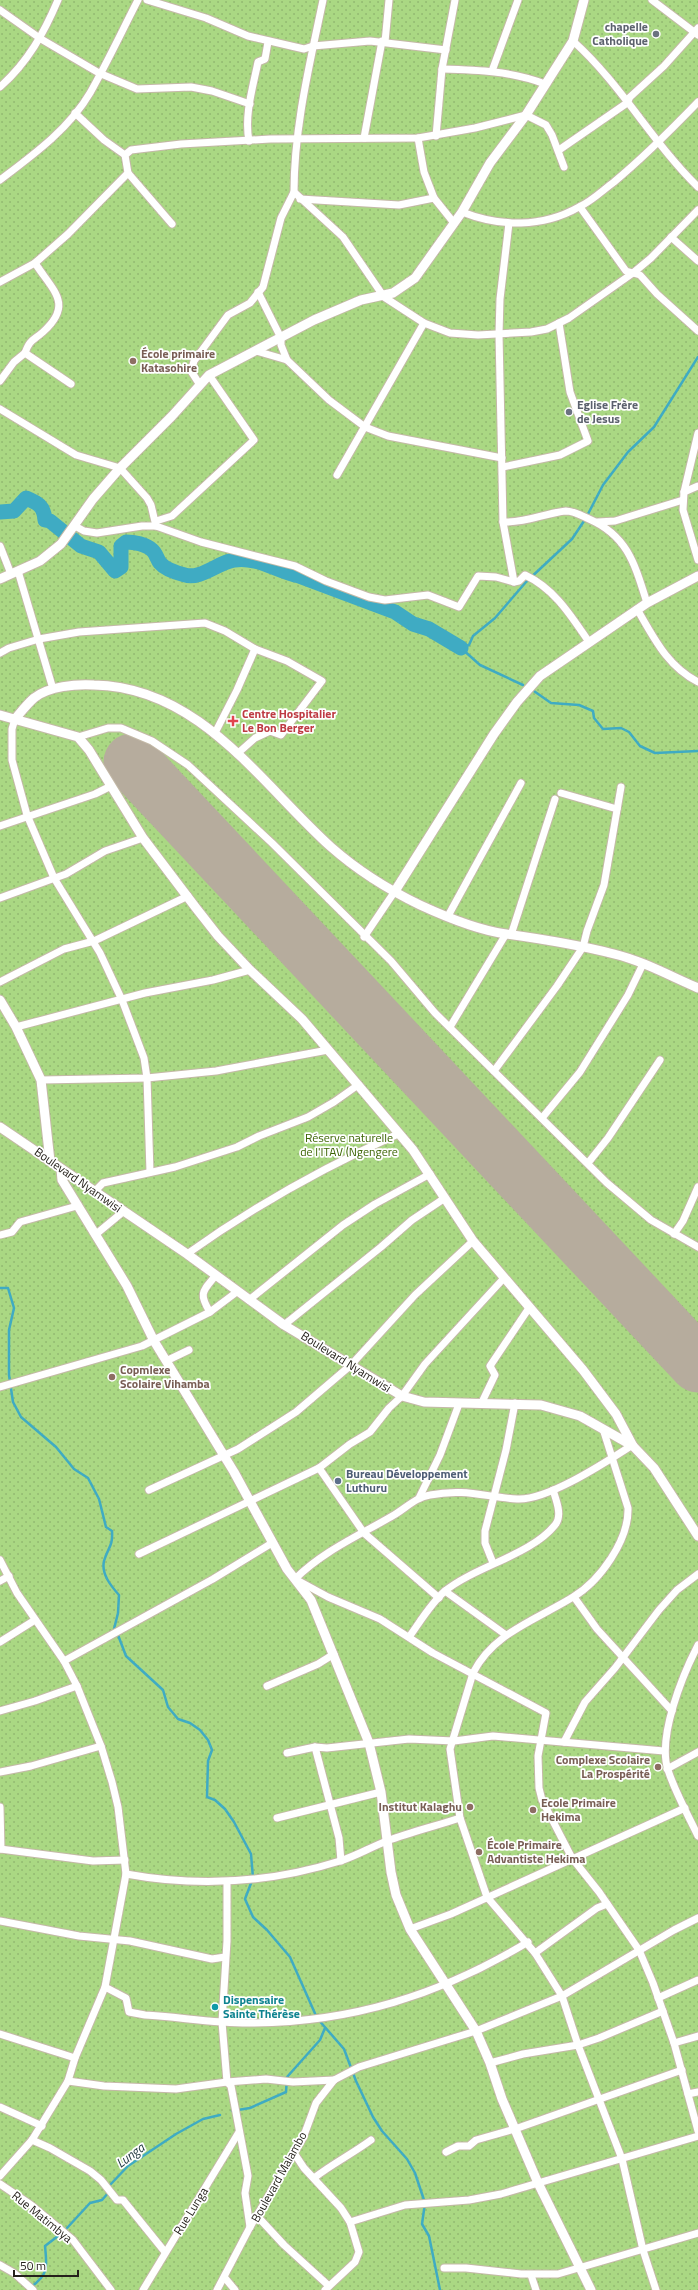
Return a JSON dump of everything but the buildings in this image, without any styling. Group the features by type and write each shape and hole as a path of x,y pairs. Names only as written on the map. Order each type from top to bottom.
{"street":[{"path":"0,87 12,76 41,39 58,0"},
{"path":"0,180 42,147 75,113 90,93 138,0"},
{"path":"147,0 206,18 268,42 304,49 313,46 384,42 446,50"},
{"path":"200,385 191,371 194,361 228,315 250,303 258,292 267,275 272,244 280,218 294,192 294,173 306,74 323,0"},
{"path":"364,138 384,42 389,0"},
{"path":"436,136 442,69 455,0"},
{"path":"492,71 518,0"},
{"path":"0,578 40,561 61,544 74,528 93,499 120,468 172,416 209,375 236,359 256,351 349,305 368,299 384,297 405,286 415,278 462,212 490,163 526,115 572,41 584,0"},
{"path":"559,150 627,104 630,97 664,66 697,32 652,0"},
{"path":"0,10 41,39 100,73 137,89 191,87 212,91 250,104"},
{"path":"572,41 611,79 627,104 698,187"},
{"path":"249,141 246,126 258,62 265,59 268,42"},
{"path":"442,69 492,71 523,76 545,84"},
{"path":"462,212 489,221 509,223 537,222 552,219 580,207 659,143 698,102"},
{"path":"75,113 104,140 125,155 128,173 172,224"},
{"path":"125,155 132,150 147,147 249,141 418,138 436,136 526,115 546,125 559,150 564,167"},
{"path":"418,138 424,172 434,198 454,223"},
{"path":"0,282 35,263 68,234 128,173"},
{"path":"294,192 343,237 384,297 424,323 450,333 499,334 548,329 598,300 634,273 698,210"},
{"path":"300,199 399,205 434,198"},
{"path":"580,207 618,262 626,271 640,275 657,294 698,331"},
{"path":"509,223 500,299 499,334 504,522 514,582"},
{"path":"671,237 698,261"},
{"path":"0,381 14,362 25,353 30,341 42,332 58,315 60,306 58,298 35,263"},
{"path":"258,292 281,338 281,345 287,360 329,400 365,427 388,436 502,458"},
{"path":"337,475 424,323"},
{"path":"503,467 560,454 588,441 570,392 559,323"},
{"path":"256,351 287,360"},
{"path":"25,353 71,384"},
{"path":"74,528 97,533 156,524 172,516 254,440 209,375"},
{"path":"0,409 76,455 120,468 147,498 156,524 201,542 294,566 337,586 385,600 428,595 459,607 478,576 496,577 514,582 519,581 525,575 536,580 555,595 589,642"},
{"path":"698,433 684,496 683,510 698,560"},
{"path":"598,522 615,521 684,496 698,486"},
{"path":"504,522 531,520 567,511 598,522 608,528 627,548 647,603"},
{"path":"0,546 14,572 39,639 53,689"},
{"path":"364,937 395,891 466,778 517,702 540,676 637,609 698,576"},
{"path":"637,609 661,650 676,668 696,679"},
{"path":"0,653 9,648 39,639 79,632 205,622 225,631 255,649 287,661 322,681 281,736 270,731 255,738 237,754"},
{"path":"215,732 237,690 255,649"},
{"path":"150,1172 147,1078 144,1058 122,1000 94,941 54,878 27,815 12,760 12,729 16,719 33,698 53,689 88,684 138,690 170,703 215,732 332,847 395,891 421,905 466,924 508,934 583,947 627,958 698,988"},
{"path":"0,715 78,737 108,728 121,728 152,740 175,755 203,778 272,843 364,937 391,962 450,1027 606,1183 642,1212 674,1234 698,1247"},
{"path":"78,737 88,750 143,838 218,936 250,970 302,1019 398,1134 430,1174 473,1240 588,1376 616,1414 632,1446 564,1486 519,1500 474,1492 447,1492 419,1498 364,1533 323,1555 295,1579"},
{"path":"448,916 521,783"},
{"path":"0,826 27,815 95,794 111,786"},
{"path":"494,1071 557,986 583,947 586,931 604,885 621,787"},
{"path":"561,793 617,809"},
{"path":"450,1027 508,934 555,798"},
{"path":"0,898 66,874 105,851 143,838"},
{"path":"0,982 64,949 94,941 188,896"},
{"path":"542,1118 580,1072 628,995 643,964"},
{"path":"16,1027 145,993 213,980 250,970"},
{"path":"0,1000 16,1027 40,1080 50,1161"},
{"path":"40,1080 147,1078 216,1070 328,1050"},
{"path":"588,1164 608,1138 660,1060"},
{"path":"94,1192 103,1183 175,1167 237,1147 259,1136 308,1117 334,1102 358,1085"},
{"name":"Boulevard Nyamwisi","path":"0,1127 187,1254 284,1325 402,1396 424,1402 459,1404 482,1402 541,1405 562,1410 603,1429 632,1446 654,1468 698,1536"},
{"path":"187,1254 251,1210 311,1177 398,1134"},
{"path":"61,1169 62,1180 127,1286 154,1341 251,1501 287,1569 311,1600 369,1743 381,1792 396,1894 410,1929 448,1985 476,2031 490,2063 502,2099 538,2183 591,2290"},
{"path":"249,1300 343,1226 375,1204 430,1174"},
{"path":"674,1234 683,1221 698,1187"},
{"path":"284,1325 381,1247 412,1220 445,1198"},
{"path":"0,1236 12,1232 20,1222 77,1206"},
{"path":"95,1235 124,1211"},
{"path":"149,1490 223,1456 296,1412 351,1365 415,1295 473,1240"},
{"path":"210,1312 202,1296 203,1291 216,1275"},
{"path":"139,1554 211,1518 251,1501 319,1468 350,1444 370,1432 402,1396 425,1364 504,1278"},
{"path":"0,1386 103,1358 154,1341 210,1312 238,1291"},
{"path":"482,1402 495,1375 490,1366 529,1308"},
{"path":"166,1360 189,1350"},
{"path":"493,1563 485,1543 485,1531 515,1403"},
{"path":"419,1498 440,1455 459,1404"},
{"path":"603,1429 628,1508 628,1520 623,1538 597,1576 574,1597 506,1635 491,1646 473,1673 454,1741 450,1749 450,1761 460,1818 487,1897 528,1942 562,1996 578,2045 622,2159 643,2250 656,2290"},
{"path":"319,1468 364,1533 439,1598"},
{"path":"409,1637 445,1591 468,1576 533,1543 556,1524 559,1511 553,1490"},
{"path":"64,1661 214,1579 272,1543"},
{"path":"0,1560 17,1593 64,1661 77,1686 100,1746 118,1807 126,1874 106,1987 75,2058 68,2081 42,2126 32,2140 0,2176"},
{"path":"564,1742 585,1702 623,1658 677,1590 698,1574"},
{"path":"0,1581 9,1576"},
{"path":"295,1579 328,1597 380,1618 433,1653 546,1713 538,1756 539,1788 547,1809 572,1858 608,1904 638,1950 658,1998 674,2043 698,2131"},
{"path":"445,1591 506,1635"},
{"path":"574,1597 597,1629 672,1711"},
{"path":"0,1642 35,1620"},
{"path":"698,1645 684,1671 672,1711 664,1751 667,1769 698,1836"},
{"path":"267,1686 318,1664 334,1654"},
{"path":"0,1711 35,1701 77,1686"},
{"path":"287,1753 315,1747 327,1748 409,1739 454,1741 493,1736 664,1751"},
{"path":"0,1772 31,1766 100,1746"},
{"path":"315,1747 339,1838 341,1861"},
{"path":"667,1769 698,1752"},
{"path":"277,1818 331,1803 381,1792"},
{"path":"0,1807 0,1849 93,1861 124,1860"},
{"path":"410,1929 451,1914 685,1808"},
{"path":"126,1874 187,1882 227,1882 276,1875 341,1861 387,1841 460,1818"},
{"path":"227,1882 227,1941 225,1957 225,1993 222,2022 227,2082 231,2086 248,2176 245,2193 250,2227"},
{"path":"536,1953 597,1908 608,1904"},
{"name":"Boulevard Malambo","path":"217,2290 225,2278 250,2227 258,2217 303,2138 316,2103 334,2080 359,2067 476,2031 562,1996 638,1950 698,1918"},
{"path":"0,1921 79,1936 114,1938 212,1959 225,1957"},
{"path":"106,1987 126,1998 129,2012 145,2015 249,2023 335,2016 398,2003 448,1985 502,1958 528,1942"},
{"path":"658,1998 698,1980"},
{"path":"490,2063 523,2054 578,2045 599,2038 662,2011"},
{"path":"0,2034 75,2058"},
{"path":"674,2043 698,2036"},
{"path":"446,2152 458,2146 469,2146 476,2140 515,2129 599,2098 682,2070"},
{"path":"68,2081 104,2086 176,2089 227,2082 266,2079 293,2082 334,2080"},
{"path":"688,2094 698,2092"},
{"path":"0,2107 42,2126"},
{"name":"Rue Lunga","path":"143,2290 239,2132"},
{"path":"350,2222 405,2205 475,2199 538,2183 698,2136"},
{"path":"32,2140 50,2148 101,2180 117,2200 123,2200 165,2252"},
{"path":"314,2178 336,2161 355,2151 371,2140"},
{"path":"258,2217 284,2246 327,2288 355,2262 359,2252 350,2222 341,2208 304,2168 294,2152"},
{"name":"Rue Matimbya","path":"0,2184 31,2205 73,2240 111,2290"},
{"path":"444,2268 466,2268 531,2274 558,2274 580,2269 698,2233"},
{"path":"0,2265 33,2290"},
{"path":"531,2274 536,2290"},
{"path":"225,2278 235,2290"}],"green space":[{"name":"Réserve naturelle de l'ITAV (Ngengere","path":"0,0 698,0 698,2290 0,2290"}],"waterway":[{"path":"588,514 603,485 628,452 654,427 698,357"},
{"path":"0,512 14,511 26,498 34,502 42,508 45,520 50,521 81,546 99,552 115,571 121,567 121,546 126,542 147,546 153,551 162,565 171,570 191,576 203,573 228,561 243,559 259,562 395,612 413,624 429,629 461,648"},
{"path":"523,685 480,665 461,648 469,645 473,636 495,618 526,582 572,539 584,521"},
{"path":"531,689 551,703 579,705 593,711 594,718 603,729 621,728 629,732 640,746 655,753 698,751"},
{"path":"0,1288 8,1288 14,1308 9,1330 9,1375 13,1402 21,1417 56,1447 74,1469 88,1478 99,1499 106,1527 112,1531 111,1544 103,1566 107,1580 119,1595 118,1613 114,1629"},
{"path":"118,1635 126,1656 163,1690 168,1707 178,1719 190,1723 200,1730 208,1740 212,1750 208,1761 207,1797 215,1800 225,1809 234,1822 251,1854 253,1878 245,1899 253,1917 267,1930 290,1957 317,2018 344,2049 356,2081 373,2117 382,2131 407,2159 415,2173 425,2203 422,2224 429,2236 440,2290"},
{"name":"Lunga","path":"232,2111 250,2108 286,2092 287,2077 320,2040 325,2028"},
{"name":"Lunga","path":"67,2228 90,2203 102,2200 109,2192 109,2186 128,2166 176,2134 203,2119 220,2115"},
{"name":"Lunga","path":"31,2287 41,2278 46,2270 45,2246 58,2236"}],"runway":[{"path":"132,762 698,1364"}],"place":[{"name":"chapelle Catholique","path":"656,34"},
{"name":"École primaire Katasohire","path":"133,361"},
{"name":"Eglise Frère de Jesus","path":"569,412"},
{"name":"Centre Hospitalier Le Bon Berger","path":"233,721"},
{"name":"Copmlexe Scolaire Vihamba","path":"112,1377"},
{"name":"Bureau Développement Luthuru","path":"338,1481"},
{"name":"Complexe Scolaire La Prospérité","path":"658,1767"},
{"name":"Institut Kalaghu","path":"470,1807"},
{"name":"Ecole Primaire Hekima","path":"533,1810"},
{"name":"École Primaire Advantiste Hekima","path":"479,1852"},
{"name":"Dispensaire Sainte Thérèse","path":"215,2007"}]}
